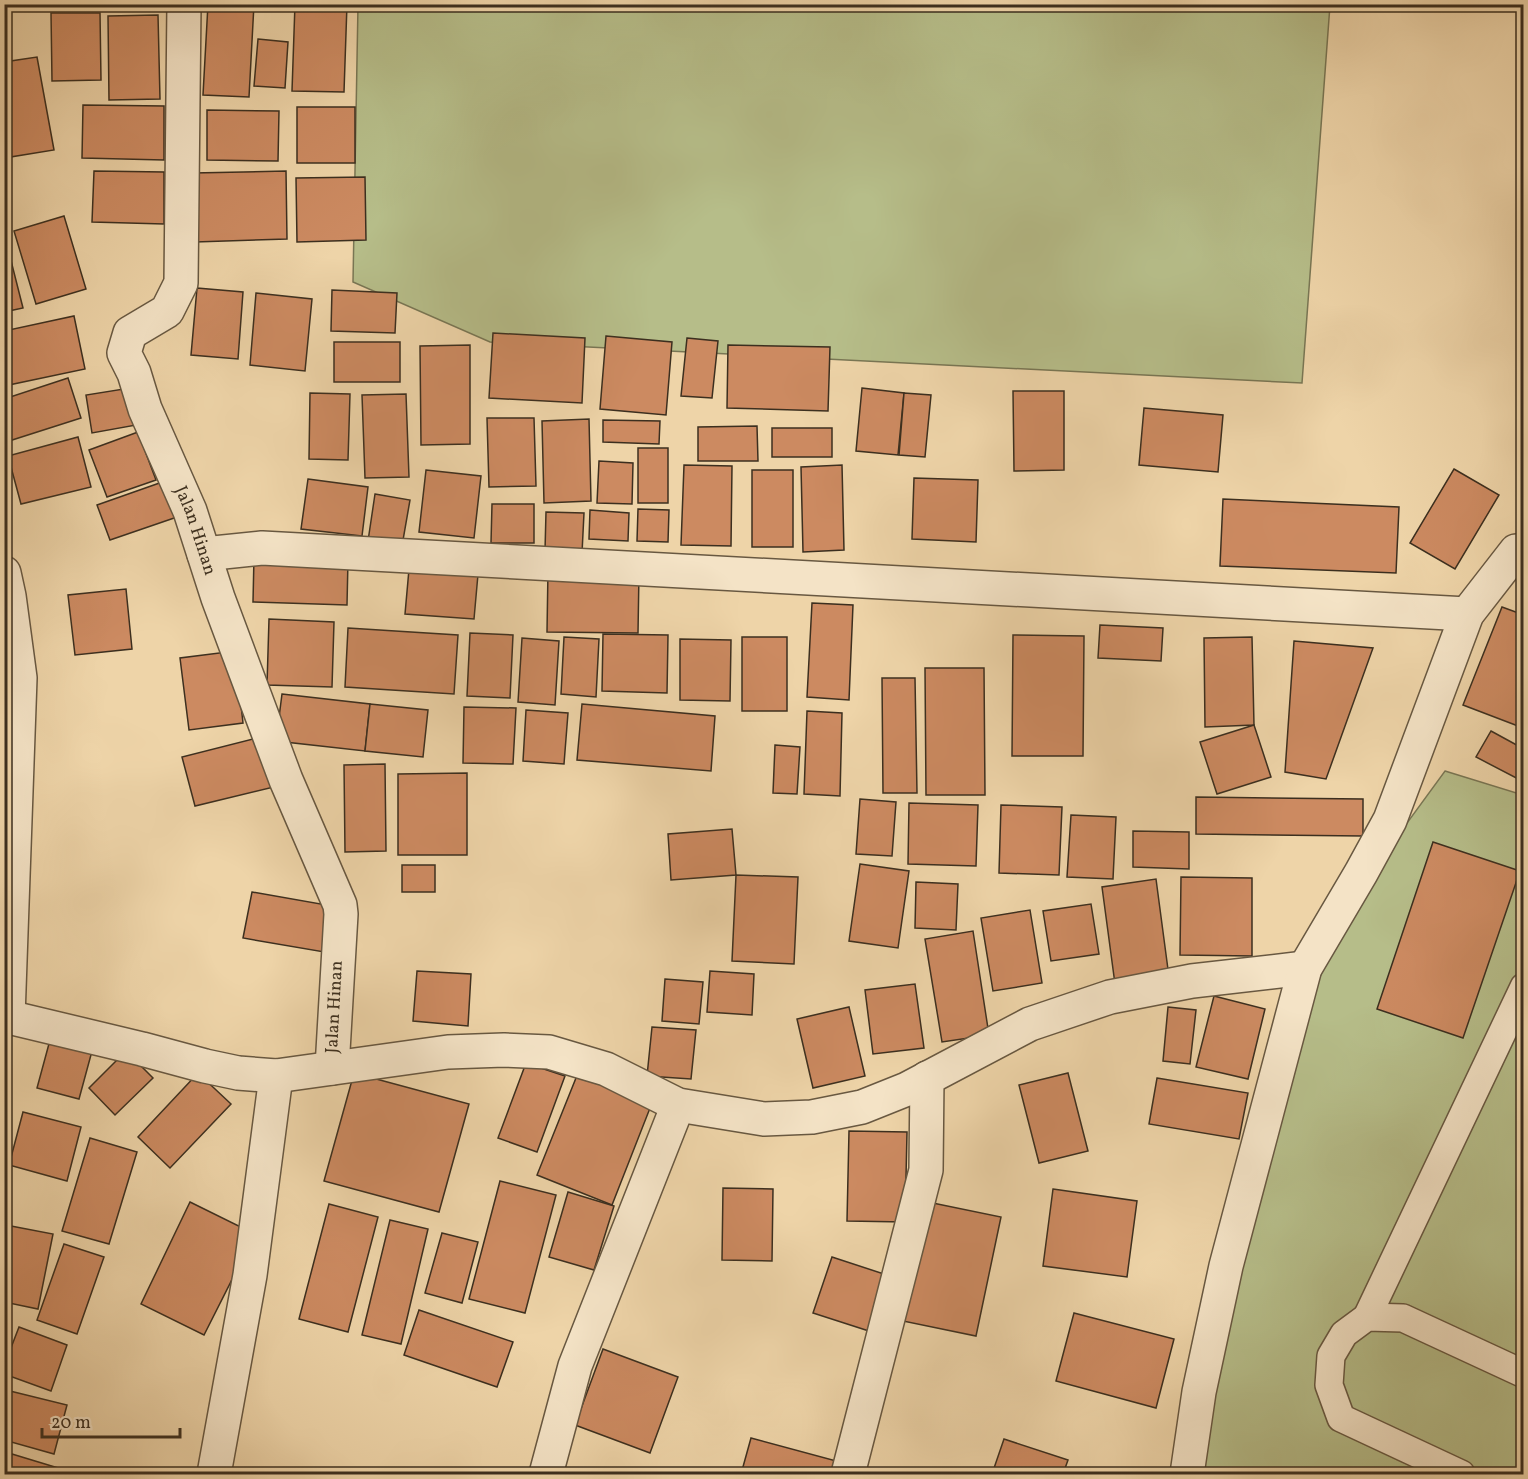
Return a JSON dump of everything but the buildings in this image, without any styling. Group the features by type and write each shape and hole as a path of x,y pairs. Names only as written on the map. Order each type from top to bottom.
{"street":[{"name":"Jalan Hinan","path":"184,4 181,283 167,311 130,333 124,353 134,373 145,409 190,511 218,598 286,780 340,905 332,1068"},
{"path":"204,554 262,548 1467,614"},
{"path":"1187,1474 1199,1392 1226,1266 1305,968 1390,820 1467,614 1521,550"},
{"path":"6,589 20,678 6,1016 205,1066 238,1073 276,1076 448,1052 504,1050 549,1052 606,1070 678,1105 764,1119 812,1117 862,1107 907,1089 1030,1024 1110,997 1192,981 1305,968"},
{"path":"214,1474 249,1275 276,1076"},
{"path":"848,1474 926,1170 927,1078"},
{"path":"546,1474 575,1365 678,1105"}],"lane":[{"path":"1461,1474 1341,1418 1329,1385 1330,1356 1344,1334 1367,1317 1524,987"},
{"path":"1367,1317 1403,1318 1524,1374"}],"green space":[{"path":"358,5 1330,5 1302,383 490,342 353,282"},
{"path":"1445,771 1523,795 1523,1474 1194,1474 1282,994"}]}
